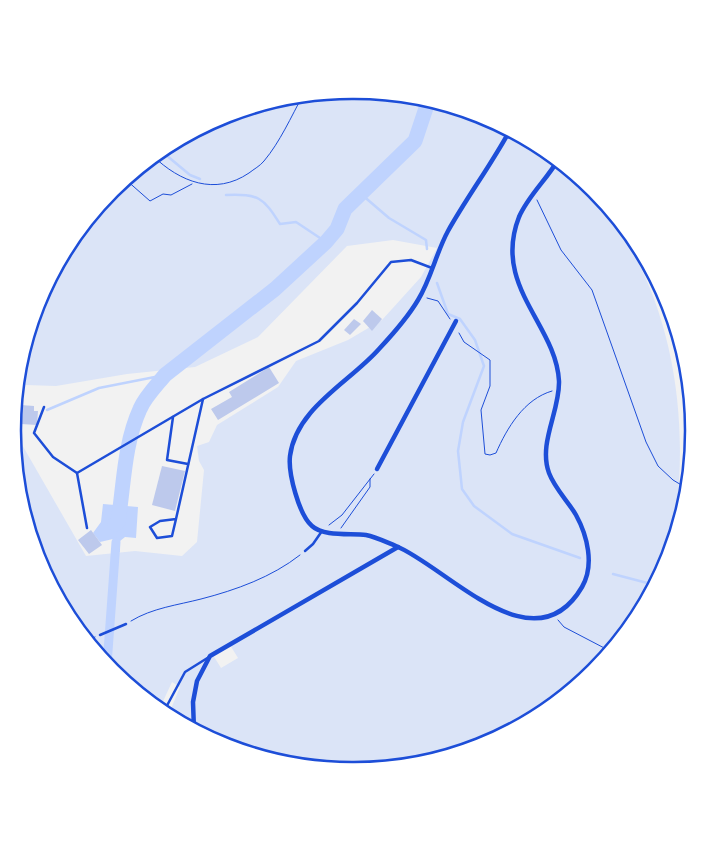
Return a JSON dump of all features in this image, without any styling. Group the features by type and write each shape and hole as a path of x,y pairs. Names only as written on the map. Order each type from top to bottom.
{"street":[{"path":"506,136 457,216 418,299 386,342 366,364 312,410 296,433 290,456 292,479 305,516 312,527 322,531 369,536 398,547 415,555 467,592 500,610 517,616 553,615 571,601 584,585 588,566 588,548 576,514 559,492 548,472 546,455 548,437 559,390 557,366 522,294 515,268 514,238 520,215 554,166"},
{"path":"377,469 454,322"},
{"path":"194,722 193,702 196,681 210,656 398,547"}],"lane":[{"path":"77,472 141,437 203,398 319,341 357,304 391,262 411,260 432,268"},
{"path":"176,519 160,520 150,527 157,538 172,536 176,519 203,398"},
{"path":"44,407 34,433 53,457 77,472 87,528"},
{"path":"173,417 167,460 188,464"},
{"path":"305,551 313,544 322,531"},
{"path":"100,635 126,624"},
{"path":"167,705 185,672 210,656"}],"path":[{"path":"159,162 192,183 220,185 239,180 262,164 272,152 298,104"},
{"path":"131,184 150,201 163,194 170,195 192,183"},
{"path":"534,194 561,250 592,290 646,442 658,466 680,485"},
{"path":"426,303 426,298 438,300 454,322"},
{"path":"456,328 464,342 490,360 490,386 481,410 485,454 496,453 519,412 543,394 559,390"},
{"path":"322,531 342,515 377,469"},
{"path":"338,533 370,487 370,479"},
{"path":"126,624 138,616 233,590 291,562 305,551"},
{"path":"553,615 564,627 603,647"},
{"path":"95,638 100,635"}],"shaded area":[{"path":"331,99 375,99 418,105 460,116 500,133 555,167 588,196 629,246 655,300 672,363 679,428 678,495 667,537 651,577 629,615 588,665 555,694 500,728 460,745 418,756 375,762 331,762 288,756 246,745 187,718 171,708 180,687 172,682 163,702 134,680 104,649 77,615 55,577 33,516 24,474 22,444 86,556 135,551 182,556 197,542 204,470 199,461 197,446 209,442 217,425 278,387 296,361 348,340 382,320 421,277 437,248 393,240 347,246 258,337 195,367 127,374 56,386 24,386 39,324 55,284 77,246 90,229 118,196 151,167 206,133 246,116 288,105","holes":["230,645 238,658 221,668 213,655"]}],"water":[{"path":"103,504 138,507 136,538 125,537 120,541 120,552 112,552 113,539 100,542 93,533 101,522"}],"building":[{"path":"372,310 382,319 372,331 363,321"},
{"path":"354,319 361,324 350,335 344,330"},
{"path":"269,367 279,383 218,420 211,409 232,397 229,392"},
{"path":"22,405 34,406 34,411 38,411 37,425 21,424"},
{"path":"162,466 185,471 175,511 152,505"},
{"path":"91,530 102,545 89,554 78,540"}],"waterway":[{"path":"115,524 118,522 125,464 131,436 140,409 148,396 165,375 275,289 326,242 337,229 345,209 415,141 426,107"},
{"path":"167,156 190,175 200,179"},
{"path":"361,194 389,218 426,240 427,249"},
{"path":"226,195 246,195 259,199 269,208 280,224 296,222 326,242"},
{"path":"437,283 448,314 460,319 475,340 484,366 463,422 458,451 462,489 474,506 512,534 580,558"},
{"path":"47,410 99,388 165,375"},
{"path":"108,653 116,542"},
{"path":"613,574 648,583"}]}
